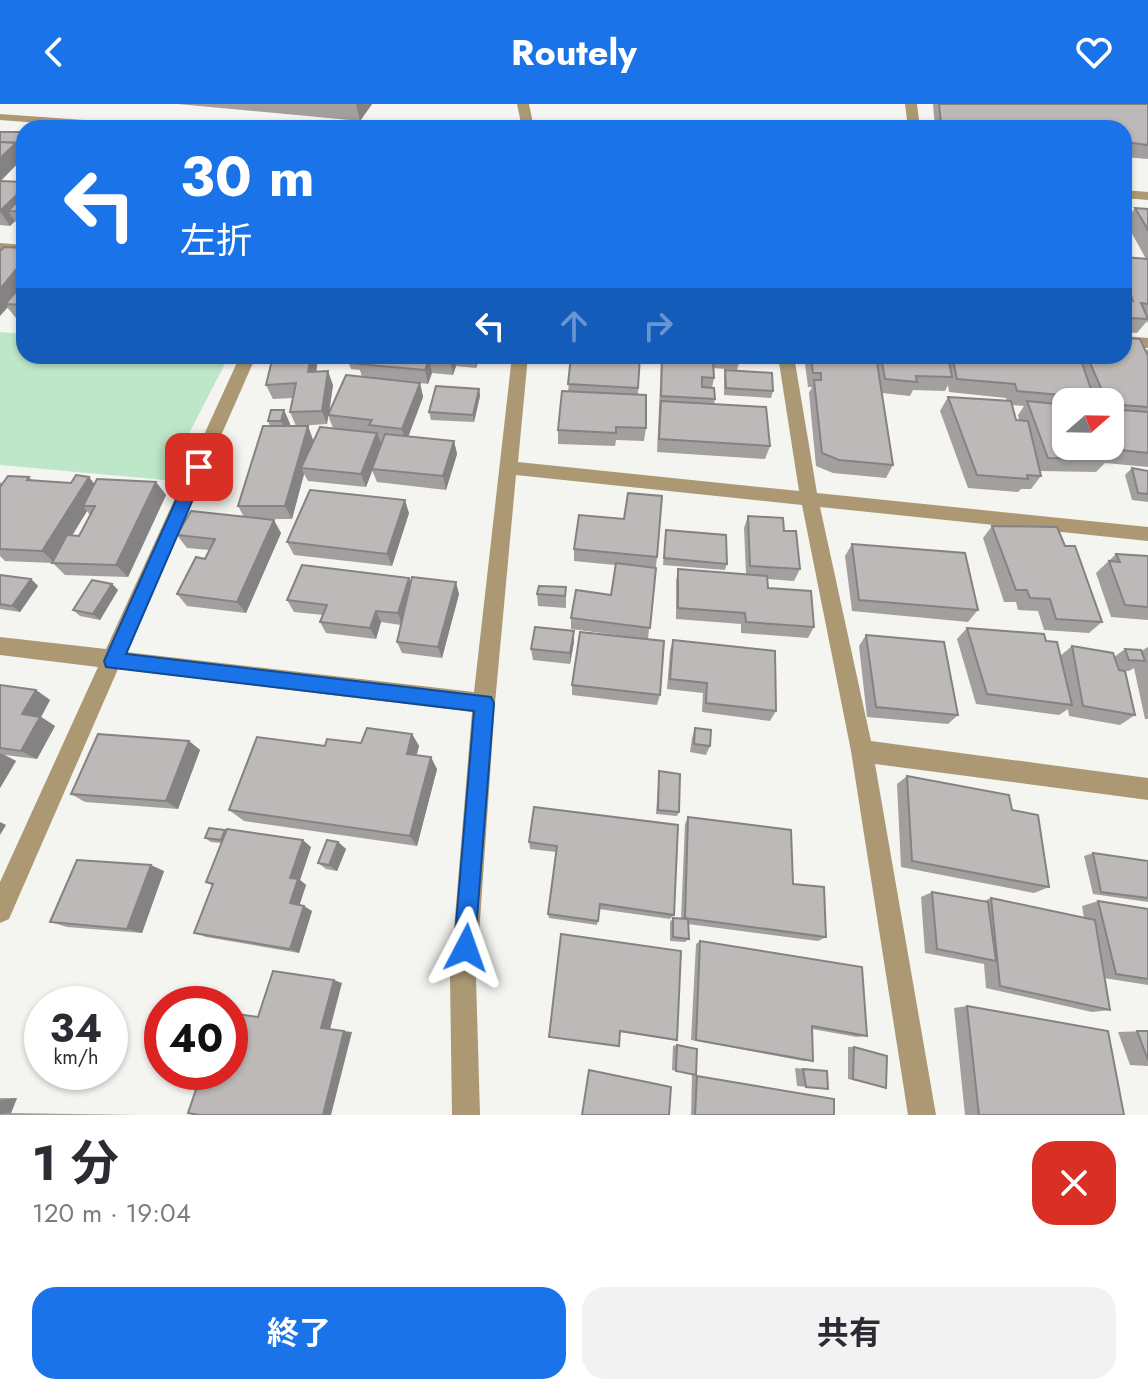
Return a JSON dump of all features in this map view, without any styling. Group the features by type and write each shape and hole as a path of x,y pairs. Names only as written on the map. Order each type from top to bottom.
{"street":[{"path":"2,119 23,104"},
{"path":"0,910 244,364"},
{"path":"466,1115 463,978 484,703 519,364"},
{"path":"787,364 810,502 862,751 922,1115"},
{"path":"508,468 810,502 1148,534"},
{"path":"0,646 484,703"},
{"path":"862,751 1148,789"}],"green space":[{"path":"0,332 16,333 16,364 225,364 165,480 0,465"}],"building":[{"path":"939,104 1148,104 1148,145 1132,143 1132,120 941,120"},
{"path":"0,132 16,132 16,143 0,142"},
{"path":"0,142 16,143 0,158"},
{"path":"0,181 16,182 16,196 0,211"},
{"path":"1135,208 1148,209 1148,230"},
{"path":"4,247 16,248 16,270 0,289 0,251"},
{"path":"1132,258 1148,259 1148,304 1141,303 1148,319 1132,318"},
{"path":"16,292 16,305 5,304"},
{"path":"1132,338 1140,339 1148,356 1148,407 1124,405 1124,388 1101,388 1090,364 1132,364"},
{"path":"271,364 310,364 308,372 328,371 322,411 290,412 296,383 266,385"},
{"path":"358,364 427,364 425,370"},
{"path":"570,364 640,364 638,388 568,384"},
{"path":"662,364 713,364 714,378 702,377 702,387 714,388 715,399 661,396"},
{"path":"812,364 877,364 893,465 839,460 822,453 814,380 821,380 821,373 813,373"},
{"path":"882,364 950,364 952,377 916,376 917,382 885,379"},
{"path":"954,364 1082,364 1091,388 1052,388 1052,394 1017,391 1015,384 957,379"},
{"path":"725,370 772,373 773,391 726,388"},
{"path":"346,375 420,383 402,429 369,425 372,420 328,415"},
{"path":"436,386 479,389 473,415 429,412"},
{"path":"562,391 646,395 646,428 616,427 616,433 558,430"},
{"path":"948,397 1011,401 1016,420 1028,421 1041,476 1027,475 1028,479 977,475"},
{"path":"661,401 766,407 770,446 659,439"},
{"path":"1027,401 1052,404 1052,458 1048,458"},
{"path":"271,410 284,410 281,421 268,421"},
{"path":"1124,410 1148,412 1148,453 1124,450"},
{"path":"263,426 308,426 285,506 238,506"},
{"path":"320,427 377,433 361,474 301,468"},
{"path":"385,434 454,441 443,476 372,469"},
{"path":"1132,468 1148,471 1148,494 1138,493"},
{"path":"76,475 89,477 42,551 0,549 0,487 8,476 71,483"},
{"path":"97,479 156,482 116,565 52,563 67,535 79,536 95,506 83,506"},
{"path":"310,490 405,500 387,554 287,542"},
{"path":"628,493 662,496 657,557 574,549 579,515 624,519"},
{"path":"191,511 274,520 237,602 177,594 196,557 205,559 215,539 177,535"},
{"path":"748,516 783,518 784,531 796,531 800,569 750,566"},
{"path":"992,526 1057,527 1065,546 1075,546 1102,622 1056,619 1050,599 1030,598 1027,590 1016,590"},
{"path":"666,530 726,535 727,564 664,558"},
{"path":"852,544 965,553 978,610 859,600"},
{"path":"1116,554 1148,556 1148,607 1125,605 1109,561 1120,562"},
{"path":"616,563 656,568 650,628 571,618 576,590 611,595"},
{"path":"302,565 409,578 398,613 376,611 370,628 320,622 327,605 287,600"},
{"path":"678,569 767,576 768,588 811,591 814,627 746,622 745,613 678,608"},
{"path":"0,575 31,579 12,606 0,604"},
{"path":"412,577 456,582 438,647 397,642"},
{"path":"92,580 112,584 93,614 73,610"},
{"path":"539,586 566,587 565,596 537,594"},
{"path":"535,627 574,631 570,653 531,649"},
{"path":"967,628 1044,634 1046,641 1057,642 1072,705 987,694"},
{"path":"580,632 664,641 660,695 572,685"},
{"path":"866,635 944,642 958,715 876,707"},
{"path":"673,640 775,651 776,711 706,703 707,683 670,679"},
{"path":"1072,646 1113,653 1119,670 1125,671 1135,715 1083,706"},
{"path":"1125,649 1141,650 1145,661 1129,660"},
{"path":"0,685 36,690 22,714 40,717 21,751 0,748"},
{"path":"367,728 412,734 407,754 431,757 410,836 229,810 257,737 325,746 327,739 361,743"},
{"path":"695,728 711,730 710,746 694,744"},
{"path":"98,734 189,741 166,801 71,794"},
{"path":"659,771 680,774 679,812 658,810"},
{"path":"907,776 1009,795 1012,810 1038,815 1049,887 912,861"},
{"path":"534,807 678,825 674,915 600,904 598,921 548,914 557,846 529,842"},
{"path":"688,817 791,830 793,884 824,887 826,937 685,918"},
{"path":"209,828 225,830 221,840 205,838"},
{"path":"227,829 303,840 290,878 298,879 290,903 304,906 290,949 194,933 213,884 206,882"},
{"path":"327,840 338,842 329,865 318,863"},
{"path":"1093,853 1148,861 1148,898 1101,892"},
{"path":"77,860 151,865 127,929 50,922"},
{"path":"932,892 988,902 996,961 937,949"},
{"path":"991,898 1095,920 1110,1010 1000,986"},
{"path":"1098,901 1148,909 1148,979 1116,974"},
{"path":"673,918 688,919 689,939 673,937"},
{"path":"561,934 681,951 677,1040 620,1031 619,1046 549,1037"},
{"path":"700,941 862,967 867,1036 812,1026 813,1061 696,1040"},
{"path":"273,971 334,980 321,1028 344,1031 323,1115 188,1113 196,1090 248,1090 248,1016 258,1017"},
{"path":"967,1006 1108,1031 1124,1115 979,1115"},
{"path":"1137,1031 1148,1031 1148,1060"},
{"path":"677,1045 697,1049 696,1075 676,1071"},
{"path":"854,1047 887,1056 886,1088 853,1079"},
{"path":"803,1069 827,1071 828,1089 806,1087"},
{"path":"589,1070 671,1087 669,1115 582,1115"},
{"path":"697,1076 834,1099 834,1115 695,1115"}],"route":[{"path":"199,467 113,661 484,703 466,948"}]}
